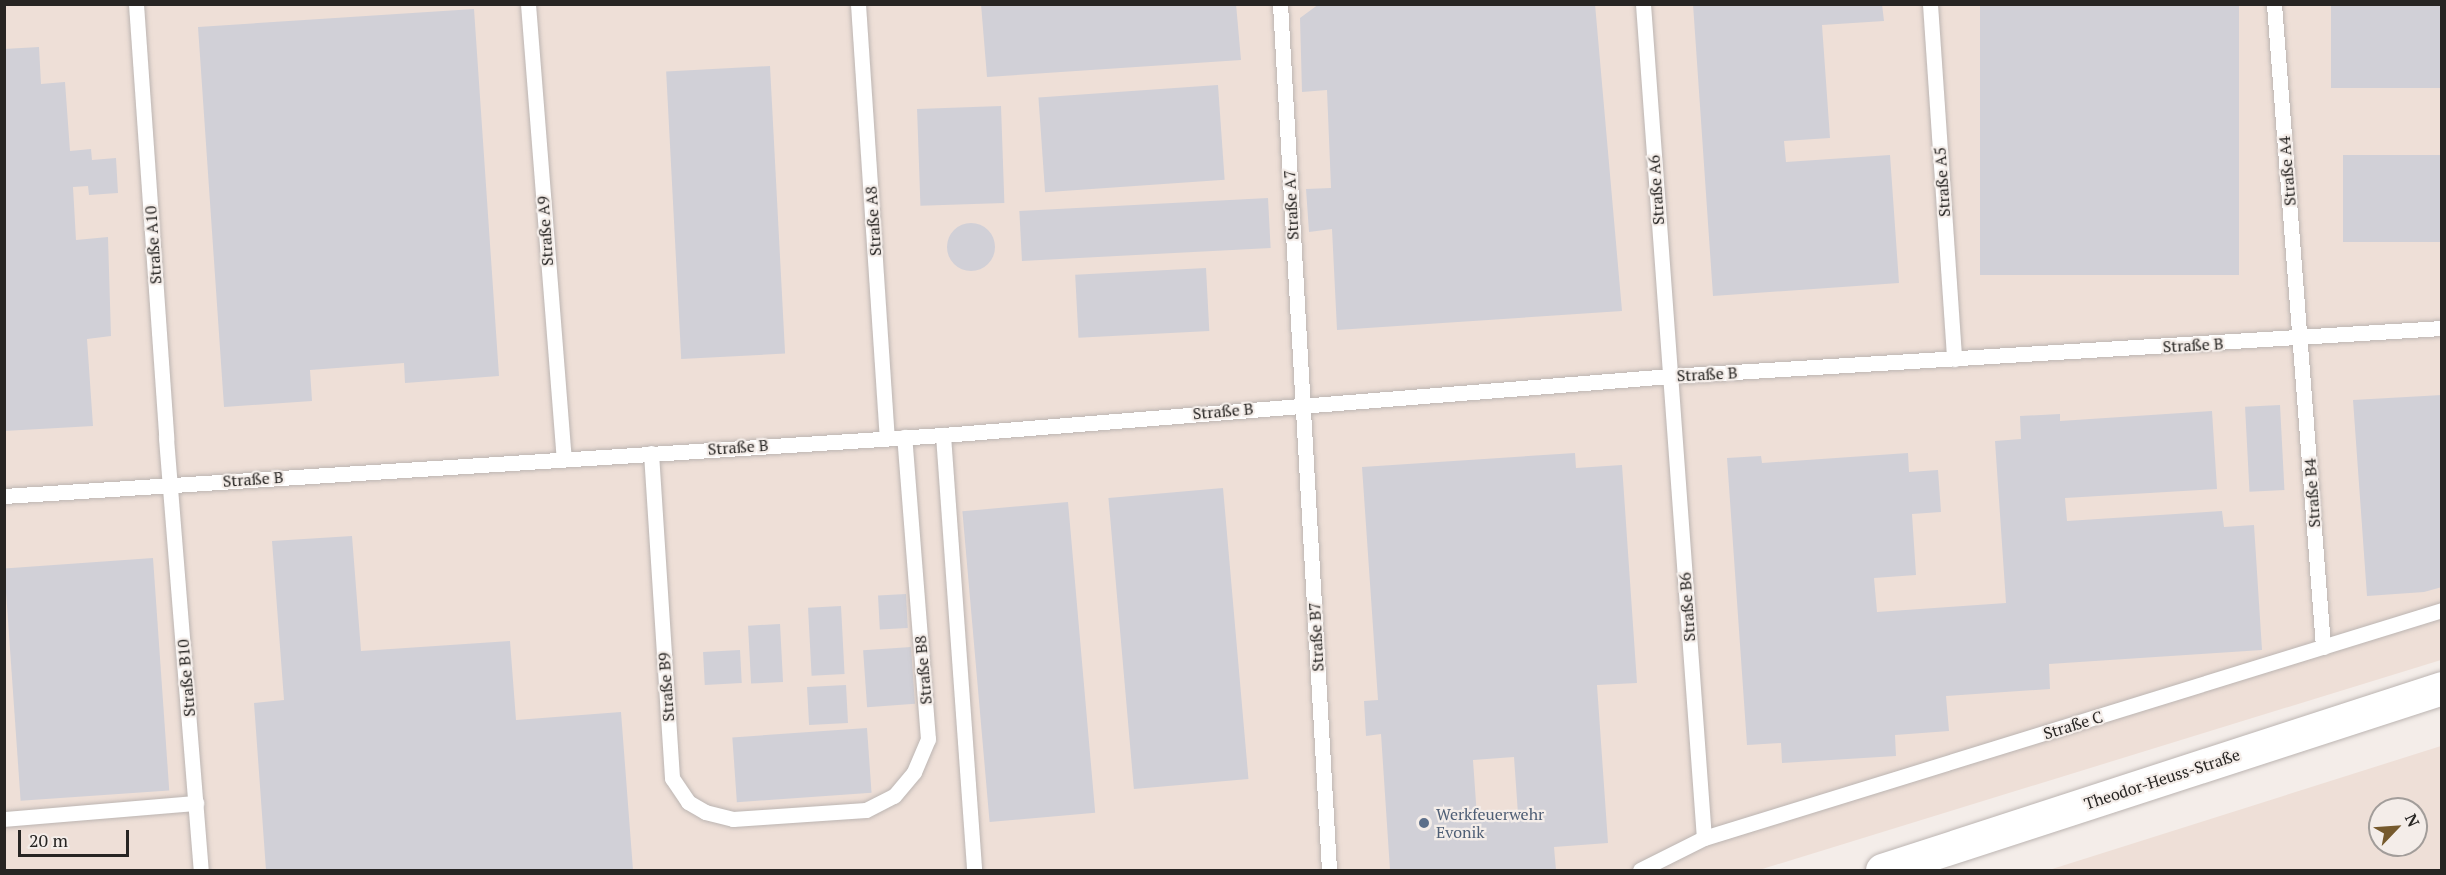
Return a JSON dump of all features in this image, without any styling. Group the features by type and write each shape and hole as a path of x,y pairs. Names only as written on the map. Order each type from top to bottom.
{"main road":[{"name":"Theodor-Heuss-Straße","path":"1882,870 2442,688"}],"lane":[{"name":"Straße A10","path":"136,4 169,485"},
{"name":"Straße A9","path":"528,4 564,458"},
{"name":"Straße A8","path":"858,4 887,438"},
{"name":"Straße A7","path":"1280,4 1303,404"},
{"name":"Straße A6","path":"1643,4 1670,376"},
{"name":"Straße A5","path":"1930,4 1954,359"},
{"name":"Straße A4","path":"2274,4 2300,338"},
{"name":"Straße B","path":"4,496 943,435 1670,376 2442,328"},
{"name":"Straße B4","path":"2300,338 2323,647"},
{"name":"Straße B6","path":"1670,376 1704,838"},
{"name":"Straße B7","path":"1303,404 1329,870"},
{"path":"943,435 974,870"},
{"name":"Straße B8","path":"800,815 866,810 894,796 914,772 928,739 904,437"},
{"name":"Straße B9","path":"651,453 672,778 688,802 705,812 733,819 800,815"},
{"name":"Straße B10","path":"169,485 201,870"},
{"name":"Straße C","path":"1640,870 1704,838 2442,610"},
{"path":"4,819 196,803"}],"shaded area":[{"path":"5,5 2441,5 2441,660 1759,870 5,870"},
{"path":"2441,746 2441,870 2049,870"}],"building":[{"path":"981,4 1236,4 1241,60 987,77"},
{"path":"1319,4 1595,4 1622,311 1337,330 1332,229 1309,232 1306,189 1331,188 1327,90 1302,92 1300,18"},
{"path":"1693,4 1882,4 1884,21 1822,25 1830,138 1784,141 1786,162 1890,155 1899,283 1713,296"},
{"path":"1980,4 2239,4 2239,275 1980,275"},
{"path":"2331,4 2442,4 2442,88 2331,88"},
{"path":"474,9 499,376 405,383 404,363 310,370 312,401 224,407 198,27"},
{"path":"39,47 41,84 65,82 70,151 91,149 92,160 116,158 118,193 89,195 88,186 73,187 76,240 108,237 111,336 87,339 93,426 4,431 4,49"},
{"path":"770,66 785,354 681,359 666,71"},
{"path":"1218,85 1225,180 1045,192 1038,98"},
{"path":"1001,106 1004,203 920,206 917,109"},
{"path":"2343,155 2442,155 2442,242 2343,242"},
{"path":"1268,198 1271,248 1022,261 1019,211"},
{"path":"966,223 976,223 991,233 995,247 994,256 985,267 976,271 966,271 951,261 947,252 947,242 957,227"},
{"path":"1206,268 1209,331 1078,338 1075,275"},
{"path":"2442,395 2442,587 2424,592 2367,596 2353,400"},
{"path":"2280,405 2284,490 2249,492 2245,407"},
{"path":"2212,411 2217,489 2065,498 2067,521 2222,511 2224,527 2254,525 2262,650 2049,664 2050,689 1946,696 1949,731 1895,735 1896,756 1782,763 1781,743 1747,745 1727,458 1761,456 1762,463 1908,453 1909,472 1938,470 1941,512 1912,514 1916,575 1874,578 1877,612 2006,603 1995,441 2021,439 2020,416 2060,414 2060,421"},
{"path":"1575,453 1576,468 1622,465 1637,683 1597,685 1608,843 1554,847 1556,870 1390,870 1381,734 1366,736 1364,701 1378,700 1362,467","holes":["1514,757 1518,814 1477,817 1473,760"]},
{"path":"1223,488 1248,779 1134,789 1108,498"},
{"path":"1068,502 1095,813 990,822 962,511"},
{"path":"352,536 361,651 510,641 516,720 621,712 633,870 266,870 254,703 284,700 272,541"},
{"path":"153,558 169,790 21,801 4,568"},
{"path":"906,594 908,628 880,629 878,595"},
{"path":"841,606 845,674 812,676 808,608"},
{"path":"780,624 783,682 751,684 748,626"},
{"path":"911,647 915,704 867,707 863,650"},
{"path":"740,650 742,683 705,685 703,652"},
{"path":"846,685 848,723 809,725 807,687"},
{"path":"867,728 872,793 737,802 732,737"}],"place":[{"name":"Werkfeuerwehr Evonik","path":"1424,823"}]}
